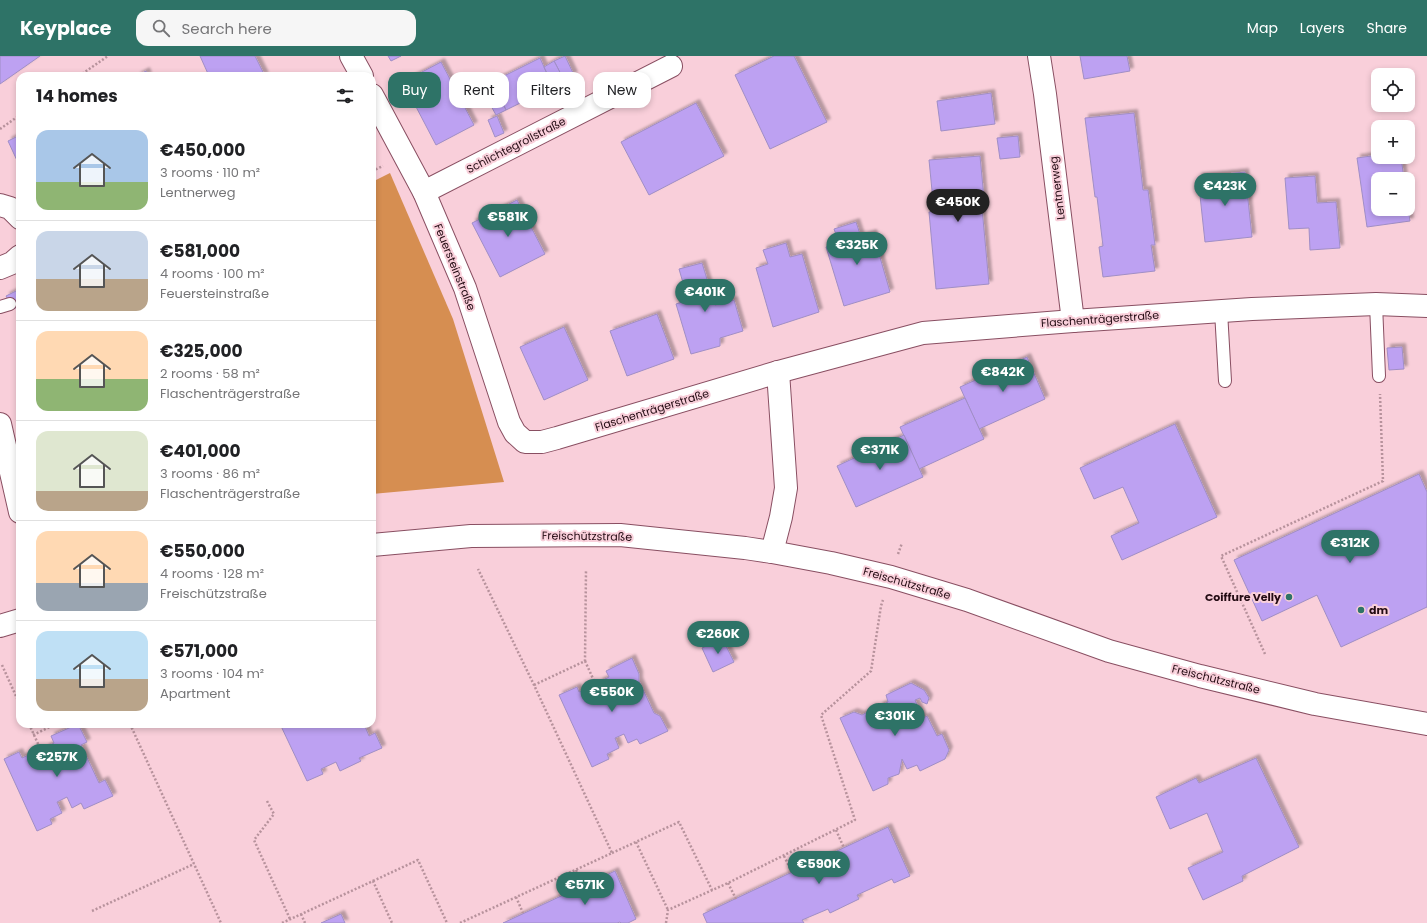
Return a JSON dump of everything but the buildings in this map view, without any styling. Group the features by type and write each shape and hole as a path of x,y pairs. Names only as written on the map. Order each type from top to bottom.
{"street":[{"path":"351,56 360,72"},
{"name":"Lentnerweg","path":"1039,56 1073,321"},
{"name":"Schlichtegrollstraße","path":"424,192 671,66"},
{"name":"Feuersteinstraße","path":"376,102 424,192 465,288 509,422 515,433 525,442"},
{"path":"0,205 10,208 16,214"},
{"path":"0,268 12,263 16,260"},
{"name":"Flaschenträgerstraße","path":"525,442 542,442 557,438 778,372 923,333 1221,311 1376,304 1427,306"},
{"path":"772,552 781,517 786,488 778,372"},
{"path":"0,424 16,494"},
{"name":"Freischützstraße","path":"376,545 471,536 620,535 772,552 831,563 891,577 966,600 1109,651 1200,676 1315,704 1427,724"},
{"path":"0,626 16,621"}],"lane":[{"path":"1376,304 1379,376"},
{"path":"1221,311 1225,380"}],"path":[{"path":"85,72 108,56"},
{"path":"0,129 16,118"},
{"path":"1265,654 1221,556 1383,481 1379,376"},
{"path":"668,910 728,883 855,820 822,715 872,671 881,606 902,543"},
{"path":"478,569 612,853"},
{"path":"586,570 585,661 600,694"},
{"path":"534,685 585,661"},
{"path":"2,665 16,696"},
{"path":"31,728 45,759"},
{"path":"34,735 48,728"},
{"path":"132,728 221,923"},
{"path":"267,801 274,814 254,840 290,919"},
{"path":"461,923 679,822 712,890"},
{"path":"836,830 844,848"},
{"path":"636,842 668,910 666,923"},
{"path":"784,856 792,872"},
{"path":"282,923 418,860 447,923"},
{"path":"92,911 194,864"},
{"path":"576,870 584,885"},
{"path":"373,881 392,923"},
{"path":"728,883 736,899"},
{"path":"516,897 523,913"},
{"path":"300,914 305,923"}],"shaded area":[{"path":"390,173 453,319 504,482 376,494 376,180"}],"place":[{"name":"Coiffure Velly","path":"1289,597"},
{"name":"dm","path":"1361,610"}]}
